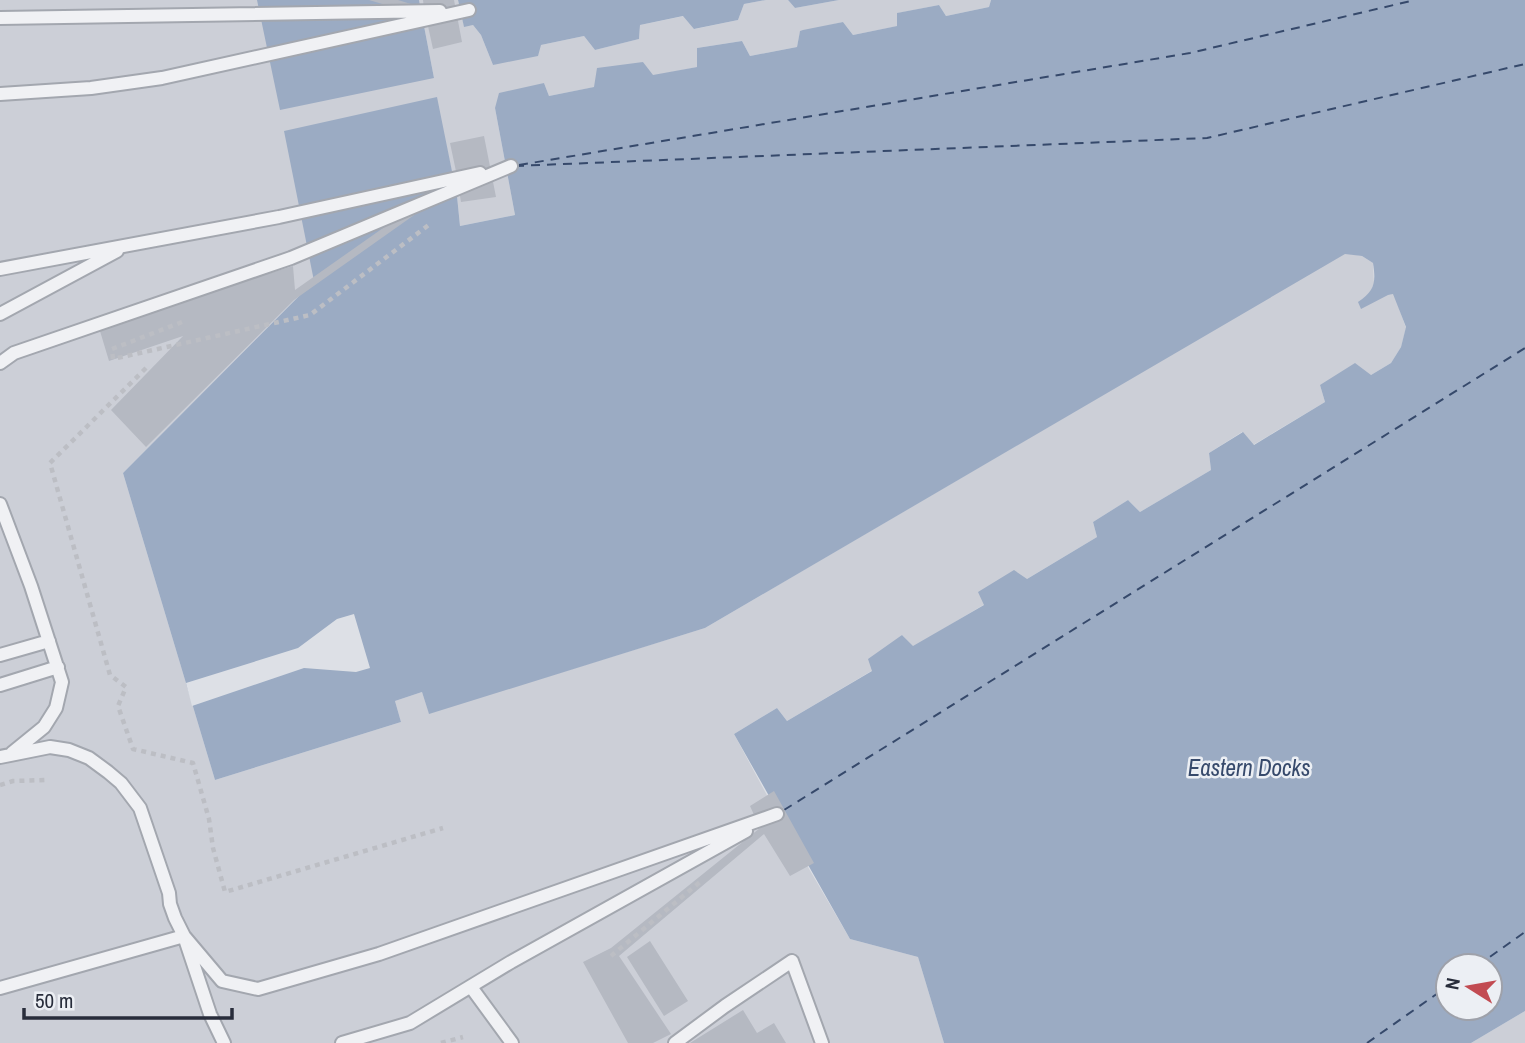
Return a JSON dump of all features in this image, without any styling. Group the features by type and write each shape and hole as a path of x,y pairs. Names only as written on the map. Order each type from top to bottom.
{"lane":[{"path":"0,18 469,10 162,78 91,88 0,94"},
{"path":"0,269 279,217 511,166 291,258 14,353 0,363"},
{"path":"0,314 128,245"},
{"path":"0,504 31,586 62,682 56,708 44,727 6,755"},
{"path":"0,655 49,641"},
{"path":"0,685 58,667"},
{"path":"6,755 50,747 69,750 89,758 121,783 140,808 175,918 184,936 210,1014 224,1043"},
{"path":"184,936 222,981 258,989 379,954 777,814 511,962 410,1023 342,1043"},
{"path":"0,988 184,936"},
{"path":"675,1043 792,961 822,1043"},
{"path":"471,987 512,1043"}],"path":[{"path":"182,321 111,349 113,359 310,315 438,218"},
{"path":"146,368 50,463 110,675 125,687 118,706 133,749 193,763 225,892 443,828"},
{"path":"0,785 13,781 47,780"},
{"path":"611,956 706,877"},
{"path":"441,1043 463,1037"}],"shaded area":[{"path":"0,0 262,0 434,78 419,0 458,0 464,26 473,25 481,35 493,65 541,45 584,36 595,50 639,39 640,25 684,16 695,29 738,20 744,4 766,0 788,0 795,8 839,0 991,0 989,7 946,16 939,5 898,13 898,26 853,35 843,22 800,32 797,47 750,56 742,41 697,48 697,67 652,76 643,62 595,87 549,96 544,83 495,108 515,215 460,226 457,196 436,98 314,281 123,473 215,780 401,722 395,701 422,692 429,713 705,628 1345,253 1362,256 1373,263 1374,284 1368,296 1394,294 1406,328 1401,347 1391,363 1371,375 1320,385 1325,402 1253,445 1242,432 1209,453 1211,470 1140,512 1128,500 1093,522 1097,537 913,647 902,635 873,670 787,721 777,708 734,734 850,939 918,957 944,1043 0,1043"},
{"path":"1525,1011 1525,1043 1471,1043"}],"water":[{"path":"257,0 419,0 434,78 280,110"},
{"path":"458,0 766,0 744,4 738,20 694,29 683,16 640,25 639,39 595,50 584,36 541,45 538,56 493,65 481,35 473,25 464,27"},
{"path":"788,0 839,0 795,8"},
{"name":"Eastern Docks","path":"991,0 1525,0 1525,1011 1471,1043 944,1043 918,957 850,939 734,734 777,708 787,721 872,671 868,659 902,635 913,646 984,605 978,592 1014,570 1027,579 1097,537 1093,522 1128,500 1140,512 1211,470 1209,453 1243,432 1254,445 1325,402 1320,385 1355,363 1371,375 1391,363 1401,347 1406,327 1393,294 1361,309 1358,302 1371,290 1374,276 1373,263 1362,256 1345,254 705,628 429,714 422,692 395,701 401,722 215,780 123,473 314,281 284,131 437,97 457,196 460,226 515,215 495,108 499,93 544,83 549,96 594,87 597,68 643,62 653,75 697,67 697,48 742,41 750,56 797,47 800,31 803,30 843,22 853,35 897,26 897,13 939,5 946,16 989,7"}],"pier":[{"path":"354,614 370,668 356,672 304,668 192,706 186,683 298,648 337,619"}],"building":[{"path":"369,0 398,0 424,8 423,0 454,0 462,42 433,49 426,17"},
{"path":"484,136 496,197 461,202 458,184 294,300 146,447 111,410 183,336 109,361 100,331 231,280 258,277 293,266 295,290 457,176 450,143"},
{"path":"774,791 814,863 790,876 764,834 619,956 671,1034 653,1043 628,1043 583,962 611,948 760,828 750,806"},
{"path":"650,941 688,1001 664,1016 627,957"},
{"path":"743,1010 757,1033 774,1023 786,1043 690,1043"}],"ferry route":[{"path":"519,165 1190,53 1415,0"},
{"path":"515,166 1207,138 1525,64"},
{"path":"784,810 1525,348"},
{"path":"1497,952 1525,932"},
{"path":"1367,1043 1434,996"}]}
